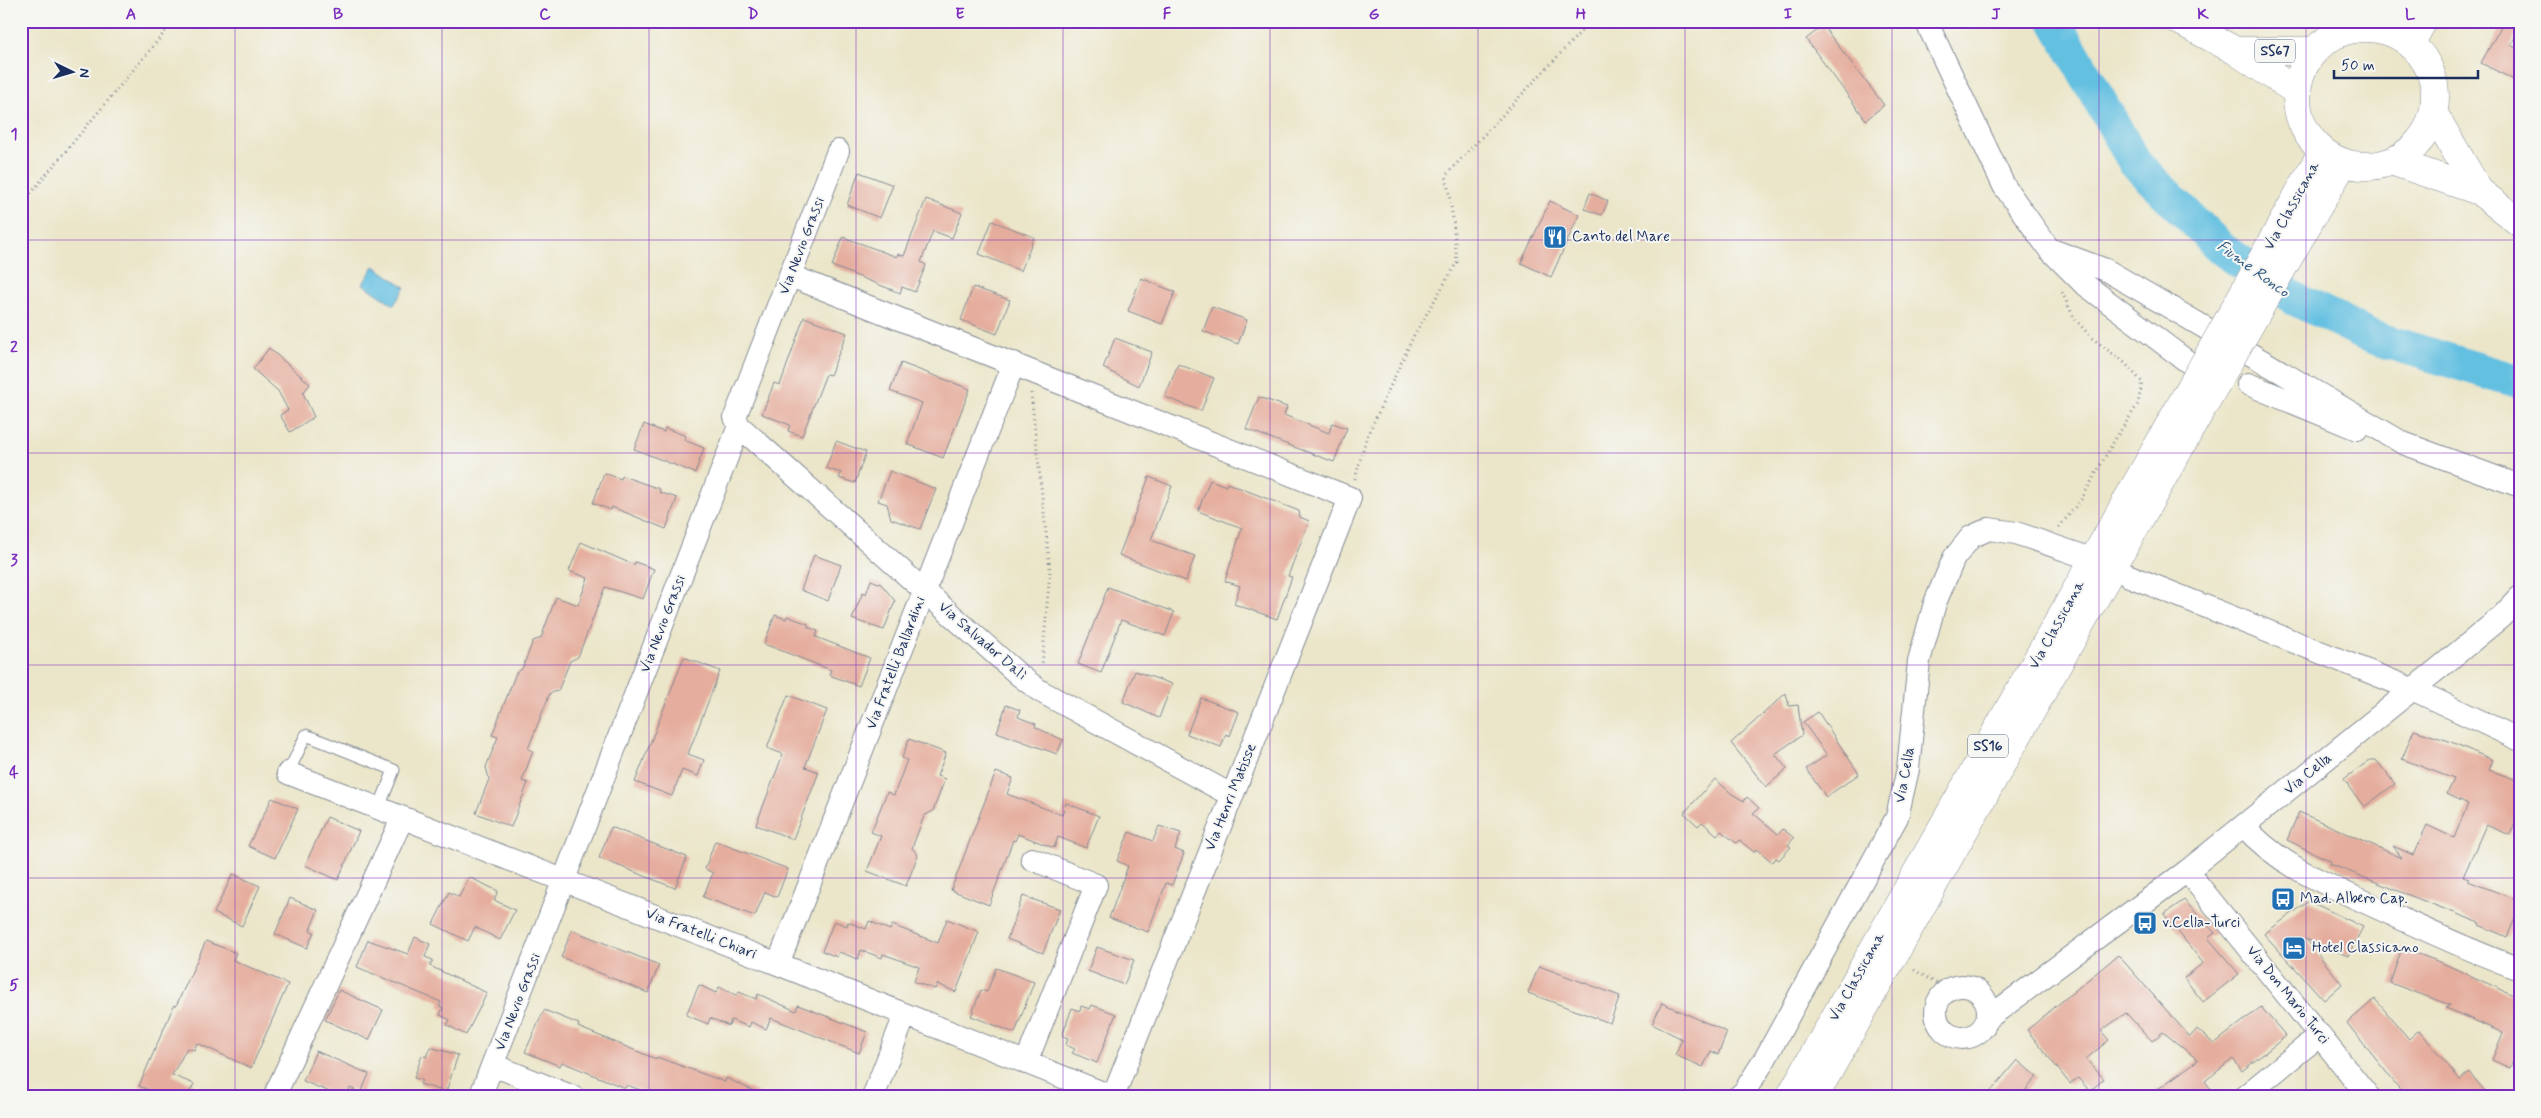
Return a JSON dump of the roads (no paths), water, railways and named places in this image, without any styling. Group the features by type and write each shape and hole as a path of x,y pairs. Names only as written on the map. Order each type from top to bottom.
{"main road":[{"name":"SS67","path":"2180,21 2236,51 2296,91"},
{"name":"Via Classicana","path":"2389,26 2417,32 2424,58 2432,76 2436,95 2434,114 2425,134 2412,150 2394,162 2368,167 2332,158 2310,140 2302,125 2297,108 2296,91 2302,70 2314,51 2340,33 2355,28 2389,26"},
{"name":"SS67","path":"2236,51 2314,51"},
{"path":"2434,114 2479,191"},
{"name":"Via Classicana","path":"1790,1097 2196,399 2332,158"},
{"path":"2394,162 2479,191 2520,223"},
{"name":"Via Classicana","path":"1814,1097 2196,399 2200,371 2310,198"}],"street":[{"path":"1926,21 2004,186 2050,248 2082,283 2200,371"},
{"name":"Via Nevio Grassi","path":"480,1097 565,882 739,426 735,417 838,151"},
{"path":"2050,248 2106,270 2403,443"},
{"path":"791,276 1021,366"},
{"name":"Via Henri Matisse","path":"1021,366 1350,498 1113,1097"},
{"name":"Via Fratelli Ballardini","path":"778,964 924,591 1021,366"},
{"path":"2248,384 2369,434 2403,443 2520,486"},
{"name":"Via Salvador Dalì","path":"739,426 1019,675 1040,691 1232,795"},
{"name":"Via Cella","path":"1738,1097 1744,1092 1766,1059 1897,817 1908,769 1920,661 1935,603 1954,558 1970,537 1989,529 2016,533 2080,555"},
{"path":"2127,575 2412,689 2520,740"},
{"name":"Via Cella","path":"1988,1018 2187,871 2244,826 2501,617 2520,597"},
{"name":"Via Fratelli Chiari","path":"288,774 778,964 1113,1097"},
{"path":"274,1097 402,819"},
{"path":"2244,826 2269,849 2297,870 2418,926 2520,970"},
{"path":"1026,1063 1096,885 1032,859"},
{"name":"Via Don Mario Turci","path":"2187,871 2368,1097"},
{"path":"1956,987 1973,988 1986,1000 1988,1018 1979,1032 1964,1038 1948,1034 1938,1021 1936,1012 1942,996 1948,990 1956,987"},
{"path":"873,1097 905,1015"},
{"path":"2244,1097 2320,1035"},
{"path":"493,1065 573,1097"}],"lane":[{"path":"288,774 306,735 394,770 378,810"},
{"path":"1827,1097 1836,1056"}],"water":[{"path":"374,266 405,287 394,305 363,284"}],"waterway":[{"name":"Fiume Ronco","path":"2055,21 2135,163 2222,249 2295,299 2372,337 2520,382"}],"place":[{"name":"Canto del Mare","path":"1555,237"},
{"name":"Mad. Albero Cap.","path":"2283,899"},
{"name":"v.Cella-Turci","path":"2145,923"},
{"name":"Hotel Classicano","path":"2294,948"}]}
